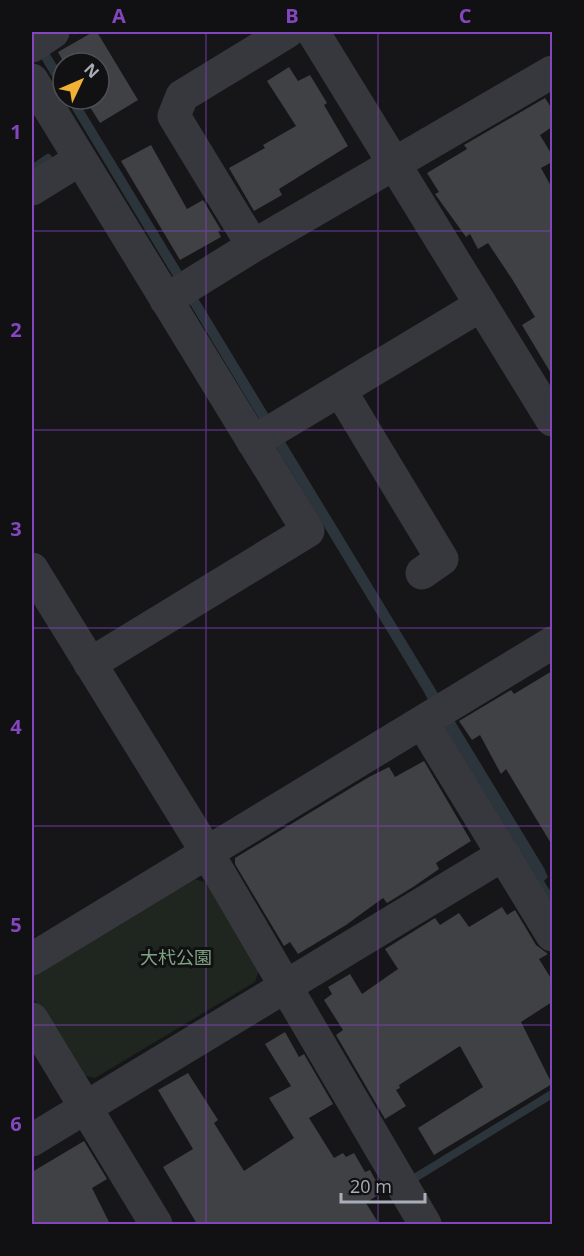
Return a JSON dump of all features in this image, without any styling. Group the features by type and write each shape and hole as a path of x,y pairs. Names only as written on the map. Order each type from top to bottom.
{"street":[{"path":"32,46 53,32"},
{"path":"253,246 174,116 182,96 287,32"},
{"path":"313,32 552,420"},
{"path":"166,300 253,246 552,72"},
{"path":"32,80 308,531 90,664"},
{"path":"32,189 79,160"},
{"path":"253,442 481,305"},
{"path":"340,390 442,559 422,573"},
{"path":"32,569 208,854 425,1224"},
{"path":"32,959 552,643"},
{"path":"422,722 552,935"},
{"path":"32,1140 504,854"},
{"path":"32,1019 156,1224"}],"green space":[{"name":"大杙公園","path":"190,878 209,883 260,967 255,982 95,1078 81,1075 32,996 33,974"}],"shaded area":[{"path":"36,32 51,56 51,75 32,43"},
{"path":"73,111 84,111 544,868 548,877 544,881 552,894 552,910 448,740 424,692"}],"building":[{"path":"93,32 97,32 108,51 60,51"},
{"path":"111,55 138,100 100,123 92,111 111,111"},
{"path":"289,67 298,81 310,75 327,103 324,105 348,146 279,189 282,195 254,211 229,168 265,148 263,145 296,126 267,81"},
{"path":"545,98 552,109 552,127 540,135 552,155 552,162 541,168 552,188 552,375 522,325 535,317 512,279 488,243 478,249 470,234 466,237 435,194 439,192 427,173 467,149 464,145"},
{"path":"151,145 187,209 203,200 221,230 218,231 221,237 180,260 121,161"},
{"path":"552,671 552,845 506,769 501,774 480,735 472,740 459,721 511,690 514,694"},
{"path":"424,761 471,841 436,863 439,869 413,887 387,903 383,898 346,925 298,954 290,942 284,946 235,864 235,858 369,777 389,767 395,777"},
{"path":"502,907 507,915 515,910 536,945 548,954 539,959 552,980 552,1002 521,1022 552,1084 434,1155 418,1128 483,1087 460,1046 399,1085 400,1088 396,1090 406,1106 385,1119 336,1035 343,1030 324,1000 332,994 328,987 350,974 362,994 398,969 385,949 435,918 440,925 459,913 469,927"},
{"path":"285,1032 299,1057 304,1054 333,1104 309,1118 334,1158 343,1153 346,1157 354,1153 365,1172 370,1170 382,1192 366,1203 379,1224 197,1224 163,1167 193,1149 158,1090 188,1073 218,1120 214,1123 244,1171 294,1138 269,1098 291,1086 265,1044"},
{"path":"84,1141 107,1179 92,1188 110,1224 32,1224 32,1172"}],"waterway":[{"path":"32,169 48,158"},
{"path":"415,1183 413,1179 552,1094"}]}
